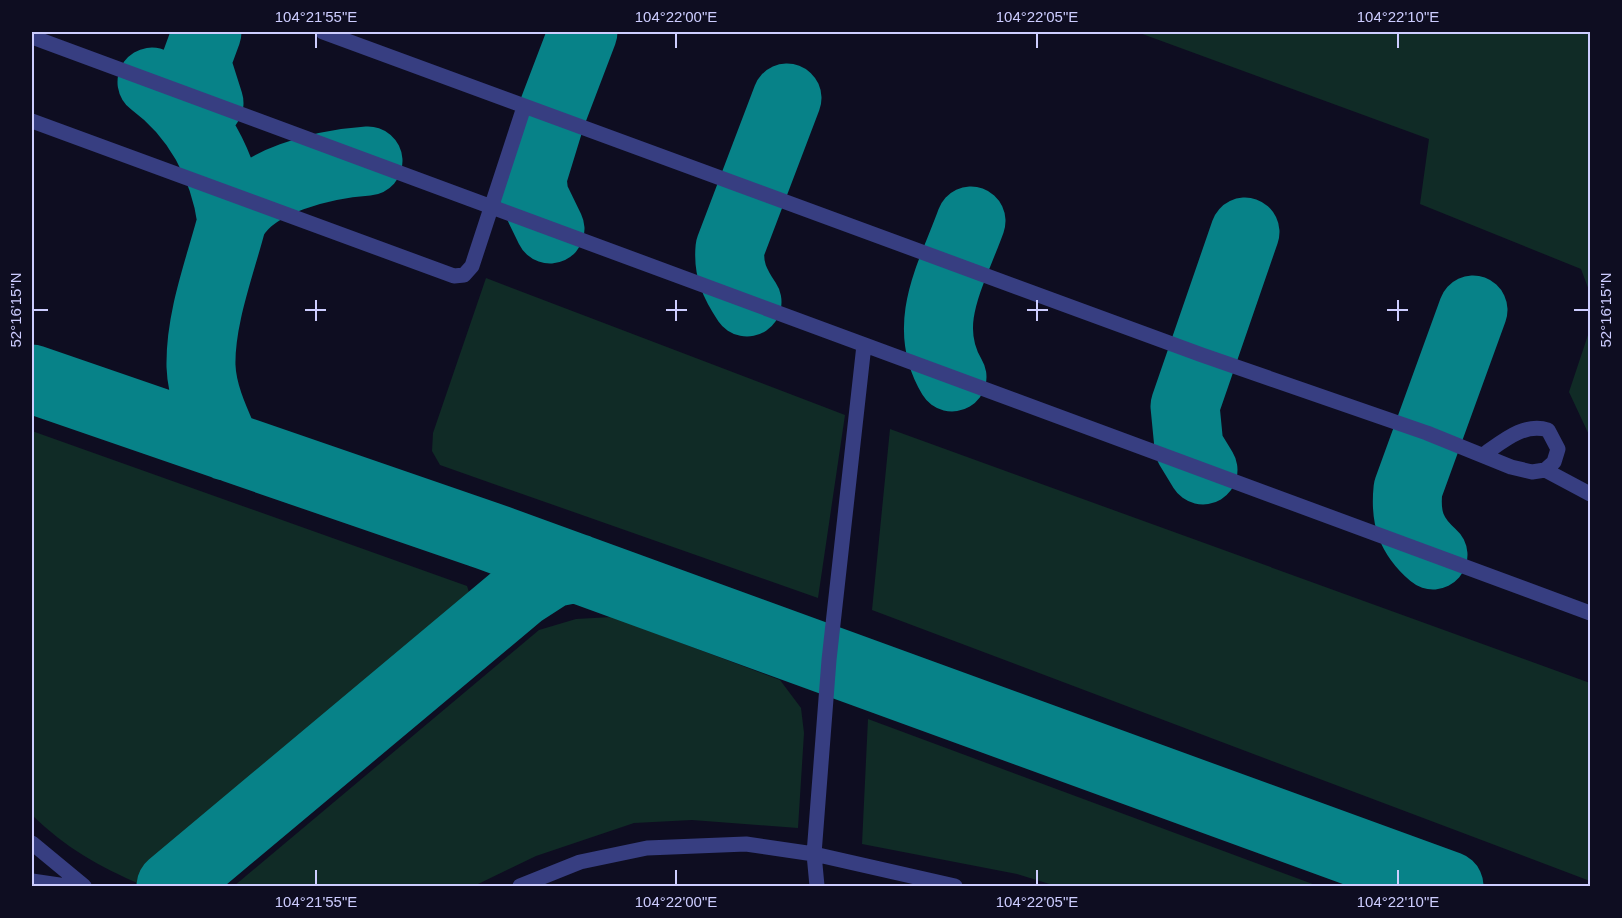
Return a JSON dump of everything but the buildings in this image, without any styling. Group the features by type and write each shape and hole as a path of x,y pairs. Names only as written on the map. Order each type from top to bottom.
{"lane":[{"path":"323,32 1202,355 1484,455 1511,467 1532,472 1545,470 1554,462 1558,449 1548,430 1539,427 1523,430 1484,455"},
{"path":"32,37 1590,613"},
{"path":"32,121 454,276 464,275 472,266 524,107"},
{"path":"818,886 814,854 829,660 864,345"},
{"path":"1545,470 1590,494"},
{"path":"32,843 84,886"},
{"path":"520,886 580,862 647,848 746,844 814,854 955,886"},
{"path":"32,881 66,886"}],"green space":[{"path":"1137,32 1590,32 1590,293 1581,269 1420,204 1429,139"},
{"path":"486,278 845,415 818,598 440,465 432,451 433,433"},
{"path":"1590,329 1590,437 1569,392"},
{"path":"890,429 1590,683 1590,881 872,610"},
{"path":"32,431 467,586 472,601 142,885 83,855 57,837 32,815"},
{"path":"612,617 780,680 801,708 804,733 798,828 692,820 634,823 536,856 474,886 234,886 539,630 576,619"},
{"path":"868,719 1318,886 1056,886 1017,874 862,844"}],"taxiway":[{"path":"207,32 196,62 209,103"},
{"path":"550,229 534,196 532,178 551,116 583,32"},
{"path":"152,82 182,110 206,143 222,180 232,221"},
{"path":"747,302 733,276 730,248 787,98"},
{"path":"226,446 206,397 201,366 207,311 232,221 242,207 273,185 312,170 368,161"},
{"path":"952,377 943,357 939,338 939,318 948,280 971,221"},
{"path":"1203,470 1189,447 1185,406 1245,232"},
{"path":"1433,555 1419,541 1411,526 1407,499 1408,489 1473,310"},
{"path":"32,379 488,536 1449,886"},
{"path":"171,886 521,593 552,573 577,568"}]}
